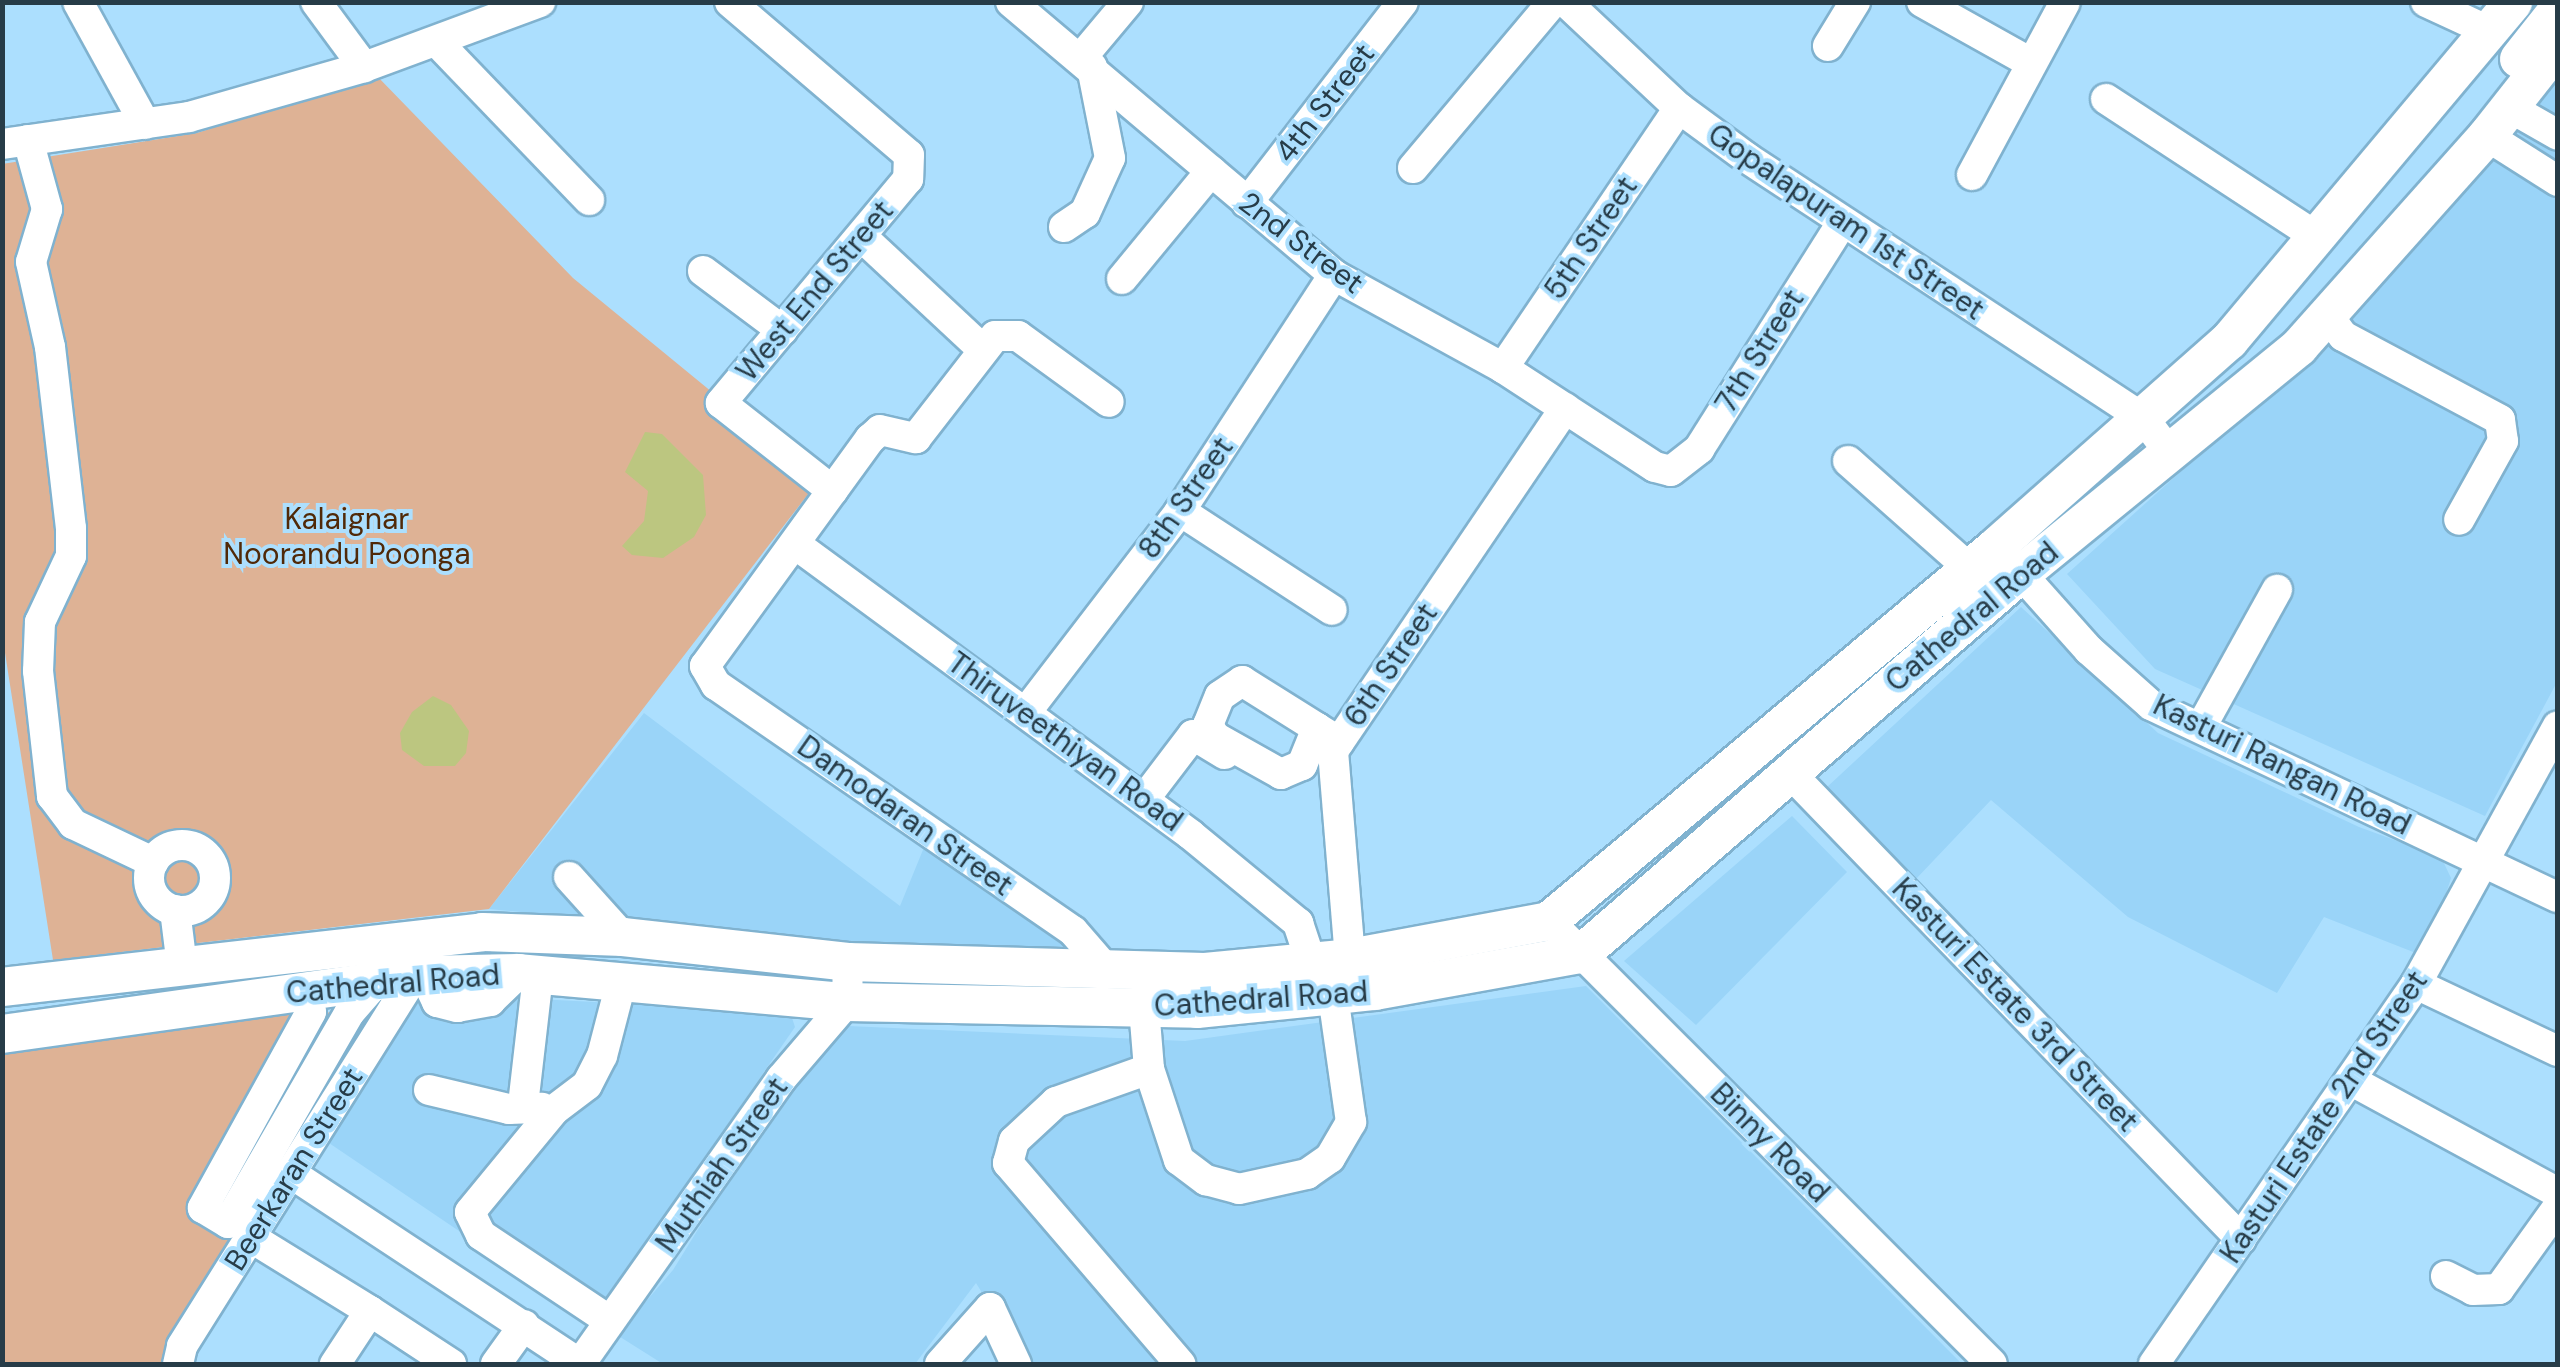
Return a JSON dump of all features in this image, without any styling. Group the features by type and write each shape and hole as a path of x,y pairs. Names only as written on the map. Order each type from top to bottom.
{"main road":[{"path":"2333,250 2533,2"},
{"path":"2333,250 2558,10"},
{"path":"2327,314 2333,250 2502,17"},
{"path":"2327,314 2498,122 2558,46"},
{"name":"Cathedral Road","path":"2,1034 420,975 529,974 847,1002 1144,1008 1333,995 1581,954 1789,772 2294,268 2333,250"},
{"name":"Cathedral Road","path":"2,987 482,932 624,937 848,962 1204,972 1350,958 1550,921 1996,563 2170,453 2299,347 2327,314"}],"street":[{"path":"78,2 145,124"},
{"path":"316,2 364,68"},
{"path":"153,862 73,824 52,796 38,671 40,622 71,556 71,528 50,347 31,262 47,209 15,142 145,124 364,68 540,2"},
{"name":"West End Street","path":"730,2 909,156 908,179 721,403 833,491"},
{"name":"2nd Street","path":"1011,2 1087,62 1334,275 1502,368 1654,468 1671,471"},
{"path":"1064,226 1086,213 1110,158 1087,62 1128,2"},
{"name":"4th Street","path":"1247,203 1403,2"},
{"path":"1413,168 1553,2"},
{"name":"Gopalapuram 1st Street","path":"1566,2 1680,108 1842,223 2144,419 2170,453"},
{"path":"1828,46 1855,2"},
{"path":"1922,2 2031,63"},
{"path":"1972,175 2065,2"},
{"path":"2426,2 2502,17"},
{"path":"438,43 589,200"},
{"path":"2106,99 2333,250"},
{"name":"5th Street","path":"1502,368 1680,108"},
{"path":"2498,122 2558,135"},
{"path":"2498,122 2558,181"},
{"path":"1122,279 1211,171"},
{"name":"7th Street","path":"1671,471 1698,448 1842,223"},
{"path":"862,237 982,349"},
{"path":"704,271 782,330"},
{"name":"8th Street","path":"1026,712 1180,511 1334,275"},
{"path":"2327,314 2343,336 2500,420 2502,442 2459,520"},
{"path":"795,544 880,430 916,438 996,336 1018,336 1109,402"},
{"name":"6th Street","path":"1350,958 1328,735 1565,408"},
{"name":"Kasturi Rangan Road","path":"1848,461 1996,563 2152,704 2558,897"},
{"path":"1180,511 1332,610"},
{"name":"Damodaran Street","path":"795,544 704,666 716,685 1072,931 1106,968"},
{"name":"Thiruveethiyan Road","path":"795,544 1145,798 1298,924 1311,962"},
{"path":"2201,727 2277,590"},
{"name":"Kasturi Estate 2nd Street","path":"2154,1364 2416,984 2486,864 2558,726"},
{"path":"1145,798 1193,735 1266,778"},
{"name":"Kasturi Estate 3rd Street","path":"1789,772 2241,1239"},
{"path":"176,910 204,902 214,884 212,864 188,845 168,848 153,862 152,892 176,910 182,966"},
{"path":"569,877 624,937"},
{"name":"Binny Road","path":"1550,921 1992,1364"},
{"path":"847,1002 848,962"},
{"path":"523,1105 529,974"},
{"name":"Beerkaran Street","path":"178,1364 182,1346 420,975"},
{"path":"303,990 311,1012 203,1208 228,1223 350,1012 378,980"},
{"path":"610,1322 481,1235 470,1212 554,1110 587,1085 602,1056 620,982"},
{"path":"2416,984 2558,1051"},
{"path":"1144,1008 1149,1069 1179,1160 1206,1180 1239,1189 1308,1174 1330,1158 1351,1122 1333,995"},
{"name":"Muthiah Street","path":"580,1364 781,1079 847,1002"},
{"path":"1149,1069 1056,1102 1014,1140 1008,1163 1180,1364"},
{"path":"2352,1081 2558,1193"},
{"path":"429,1090 509,1109 523,1105 554,1110"},
{"path":"292,1174 580,1364"},
{"path":"2446,1276 2473,1290 2499,1289 2558,1207"},
{"path":"250,1238 451,1364"},
{"path":"940,1364 990,1308 1016,1364"},
{"path":"334,1364 370,1311"},
{"path":"496,1364 524,1325"}],"shaded area":[{"path":"2557,73 2557,682 2485,816 2155,669 2067,574 2308,357"},
{"path":"645,432 662,434 703,475 706,515 694,537 663,558 632,555 622,546 644,521 648,491 625,472"},
{"path":"2021,607 2158,733 2359,827 2441,857 2451,878 2426,957 2324,917 2277,993 2128,917 1991,800 1915,880 1826,788"},
{"path":"433,696 451,705 469,731 466,753 455,766 424,766 402,750 400,733 412,712"},
{"path":"644,713 900,906 927,840 1074,948 878,945 489,909"},
{"path":"1792,816 1847,872 1696,1025 1624,961"},
{"path":"1586,986 1962,1364 1026,1364 976,1283 915,1364 663,1364 617,1335 673,1270 787,1085 848,1026 1185,1041"},
{"path":"437,994 790,1012 795,1027 592,1321 329,1143 410,1008"}],"green space":[{"name":"Kalaignar Noorandu Poonga","path":"376,75 573,278 819,480 489,909 53,960 3,640 2,164 197,133"},
{"path":"383,1000 167,1364 3,1364 2,1051 261,1014 350,1012"}]}
